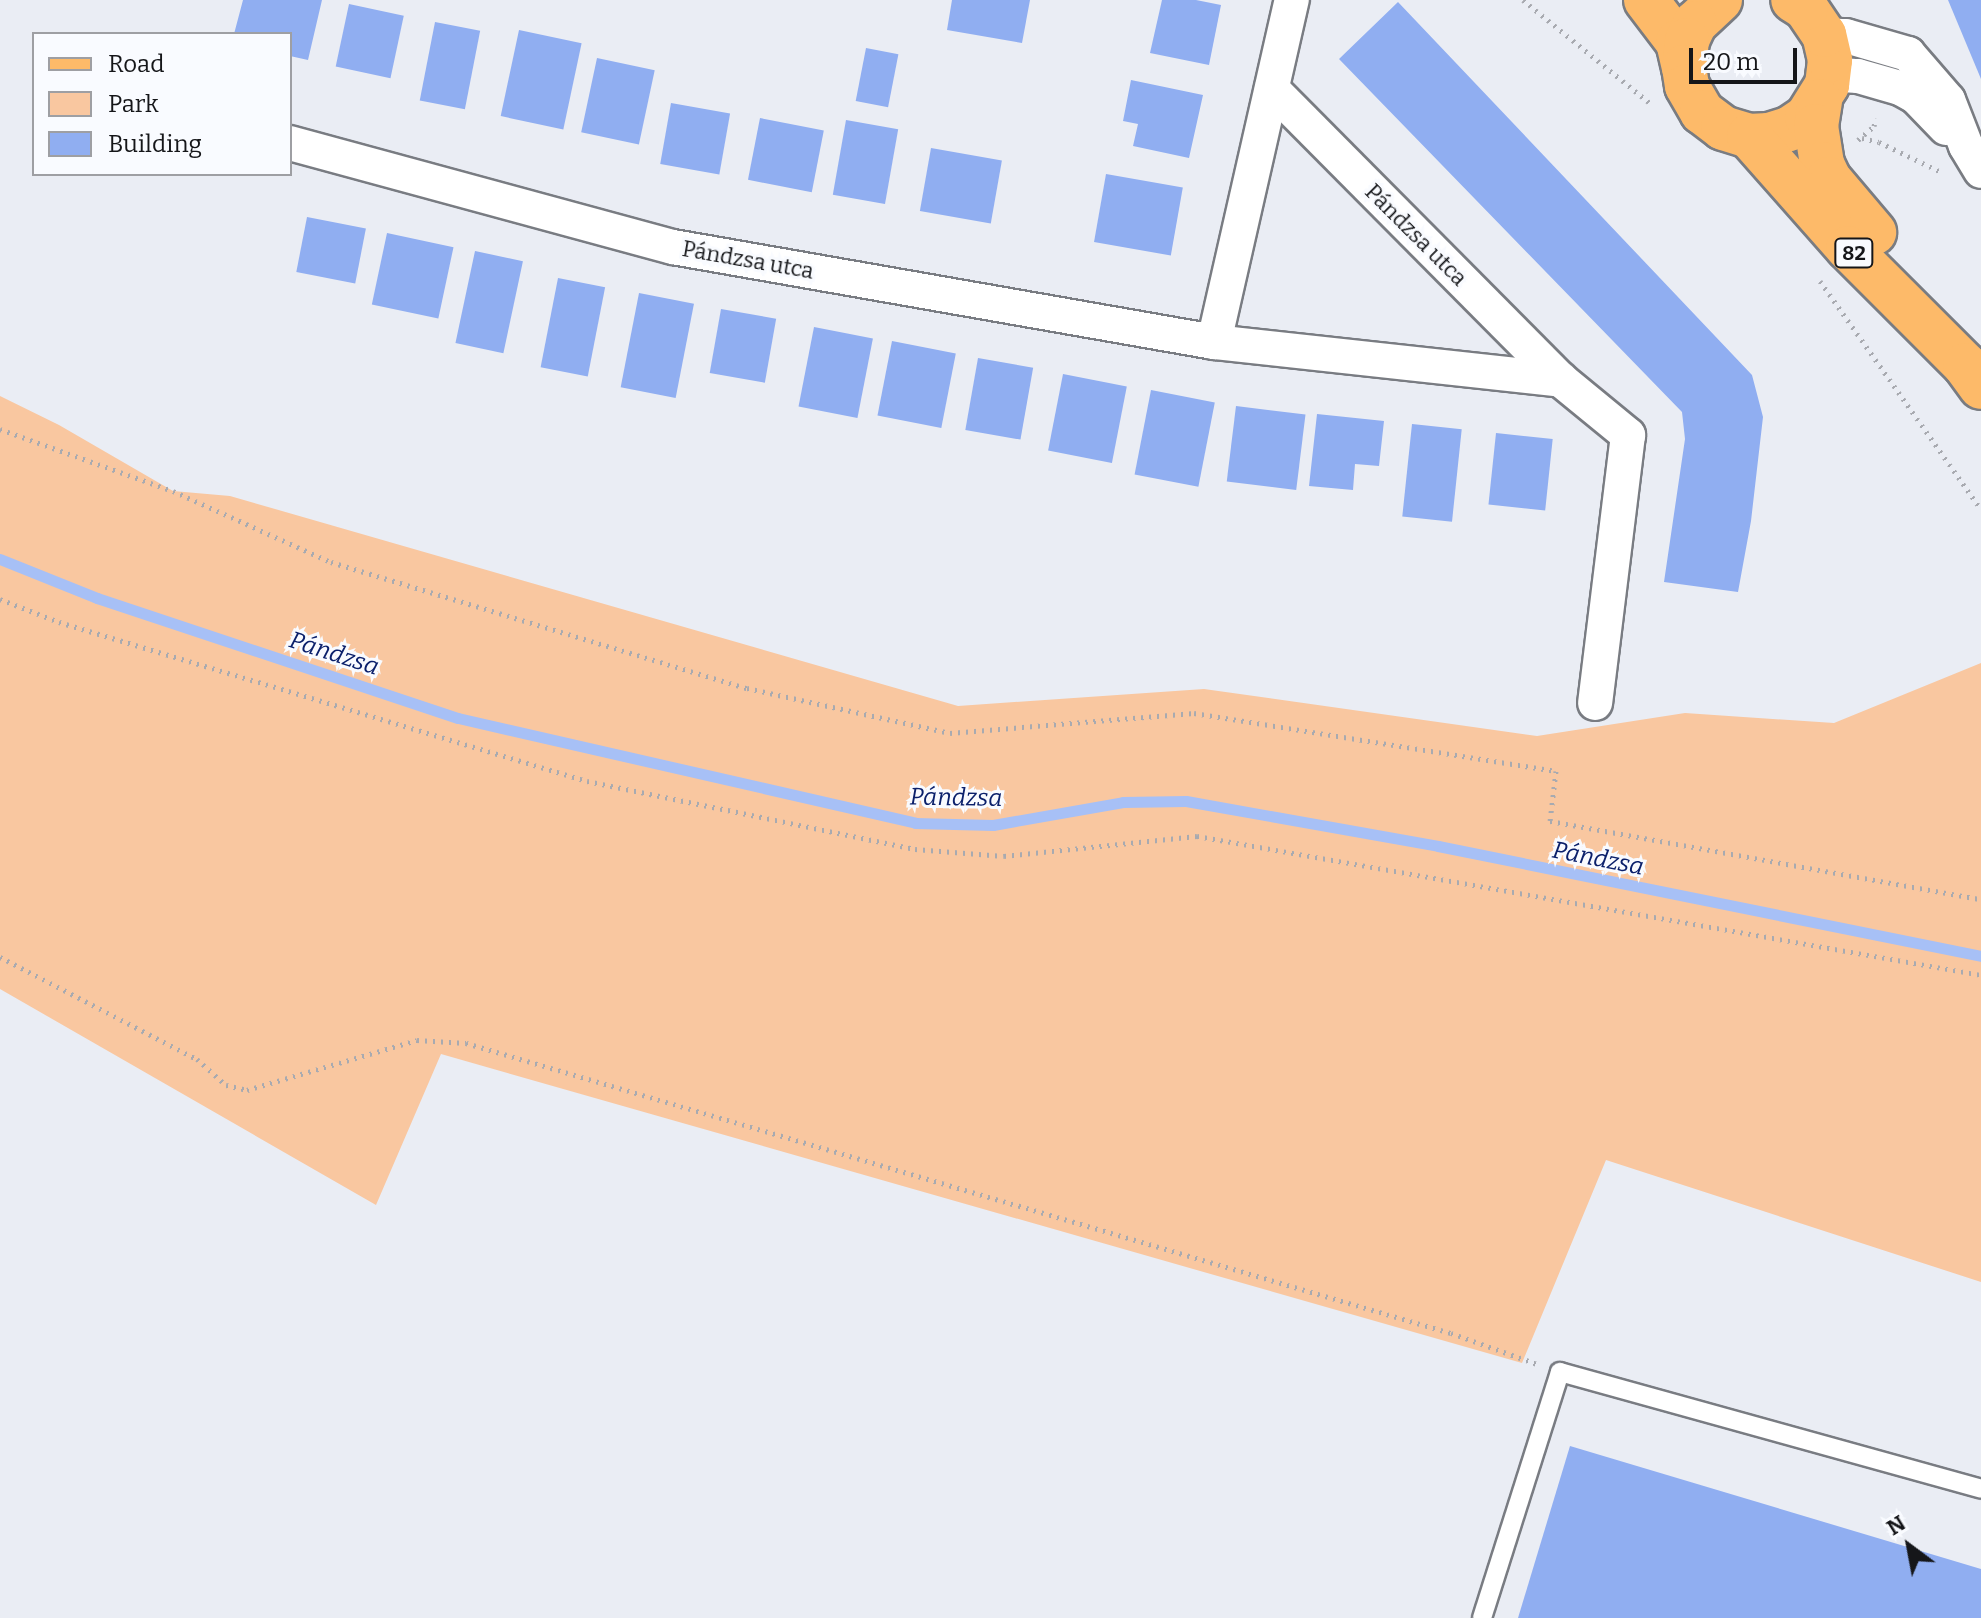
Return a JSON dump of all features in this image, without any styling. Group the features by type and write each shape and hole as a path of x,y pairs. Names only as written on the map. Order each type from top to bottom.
{"main road":[{"name":"82","path":"1646,0 1678,42 1687,86 1702,112 1723,128 1749,136 1848,248 1973,376"},
{"path":"1684,67 1687,40 1695,23 1720,0"},
{"path":"1793,0 1806,8 1824,35"},
{"name":"82","path":"1824,35 1830,60 1816,126 1822,164 1829,179 1923,287 1945,318 1973,376"},
{"path":"1749,136 1769,135 1789,129 1807,117 1824,93"}],"street":[{"path":"1214,342 1292,0"},
{"path":"1824,35 1846,36 1908,54 1948,100 1974,159"},
{"path":"1824,93 1842,75 1858,76 1900,88 1916,97 1974,159"},
{"name":"Pándzsa utca","path":"1272,89 1561,380 1628,435 1595,703"},
{"name":"Pándzsa utca","path":"292,144 673,247 1214,342 1561,380"}],"lane":[{"path":"1482,1618 1560,1372 1981,1489"}],"path":[{"path":"1523,0 1658,110"},
{"path":"1861,138 1879,142 1946,174"},
{"path":"1813,271 1981,509"},
{"path":"0,429 173,491 331,562 747,688 950,733 1194,713 1556,771 1550,821 1981,899"},
{"path":"0,599 59,622 587,781 915,849 1004,856 1197,836 1981,975"},
{"path":"0,957 197,1059 226,1085 247,1090 417,1040 466,1043 1451,1333 1560,1372"}],"green space":[{"path":"0,396 59,425 173,491 230,496 958,706 1204,689 1537,736 1685,713 1834,723 1981,663 1981,1282 1606,1160 1522,1363 441,1054 376,1205 0,989"}],"building":[{"path":"243,0 322,0 308,60 292,56 292,32 235,32"},
{"path":"952,0 1030,0 1022,43 947,30"},
{"path":"1162,0 1196,0 1221,5 1209,65 1150,53"},
{"path":"1948,0 1981,0 1981,79"},
{"path":"1398,2 1752,375 1763,417 1751,521 1738,592 1664,582 1685,439 1682,412 1339,59"},
{"path":"349,4 404,16 390,78 336,67"},
{"path":"435,22 480,31 465,109 420,101"},
{"path":"519,30 582,43 563,129 501,116"},
{"path":"866,48 898,54 888,107 856,101"},
{"path":"597,58 655,70 639,145 581,132"},
{"path":"1131,80 1203,95 1189,158 1133,146 1138,124 1123,121"},
{"path":"671,103 730,113 719,174 660,164"},
{"path":"760,118 824,130 812,192 748,180"},
{"path":"846,120 898,129 885,204 833,195"},
{"path":"931,148 1002,161 991,224 920,211"},
{"path":"1106,174 1183,188 1171,255 1094,242"},
{"path":"307,217 366,228 355,283 296,272"},
{"path":"387,233 454,247 438,319 372,304"},
{"path":"475,251 523,261 503,353 455,343"},
{"path":"558,278 605,287 588,376 541,367"},
{"path":"639,293 694,304 676,398 621,387"},
{"path":"721,309 776,319 765,383 710,373"},
{"path":"814,327 873,338 857,418 799,407"},
{"path":"892,341 956,353 941,428 877,416"},
{"path":"978,358 1033,368 1020,440 965,430"},
{"path":"1063,374 1127,386 1112,463 1048,451"},
{"path":"1151,390 1215,402 1198,487 1135,474"},
{"path":"1236,406 1305,415 1296,490 1227,481"},
{"path":"1317,414 1384,421 1379,466 1355,464 1353,490 1309,486"},
{"path":"1412,424 1462,429 1452,522 1402,516"},
{"path":"1496,433 1553,439 1545,511 1488,505"},
{"path":"1570,1446 1981,1569 1981,1618 1518,1618"}],"waterway":[{"name":"Pándzsa","path":"0,559 97,598 458,718 915,823 993,825 1123,802 1186,801 1438,846 1981,956"}]}
